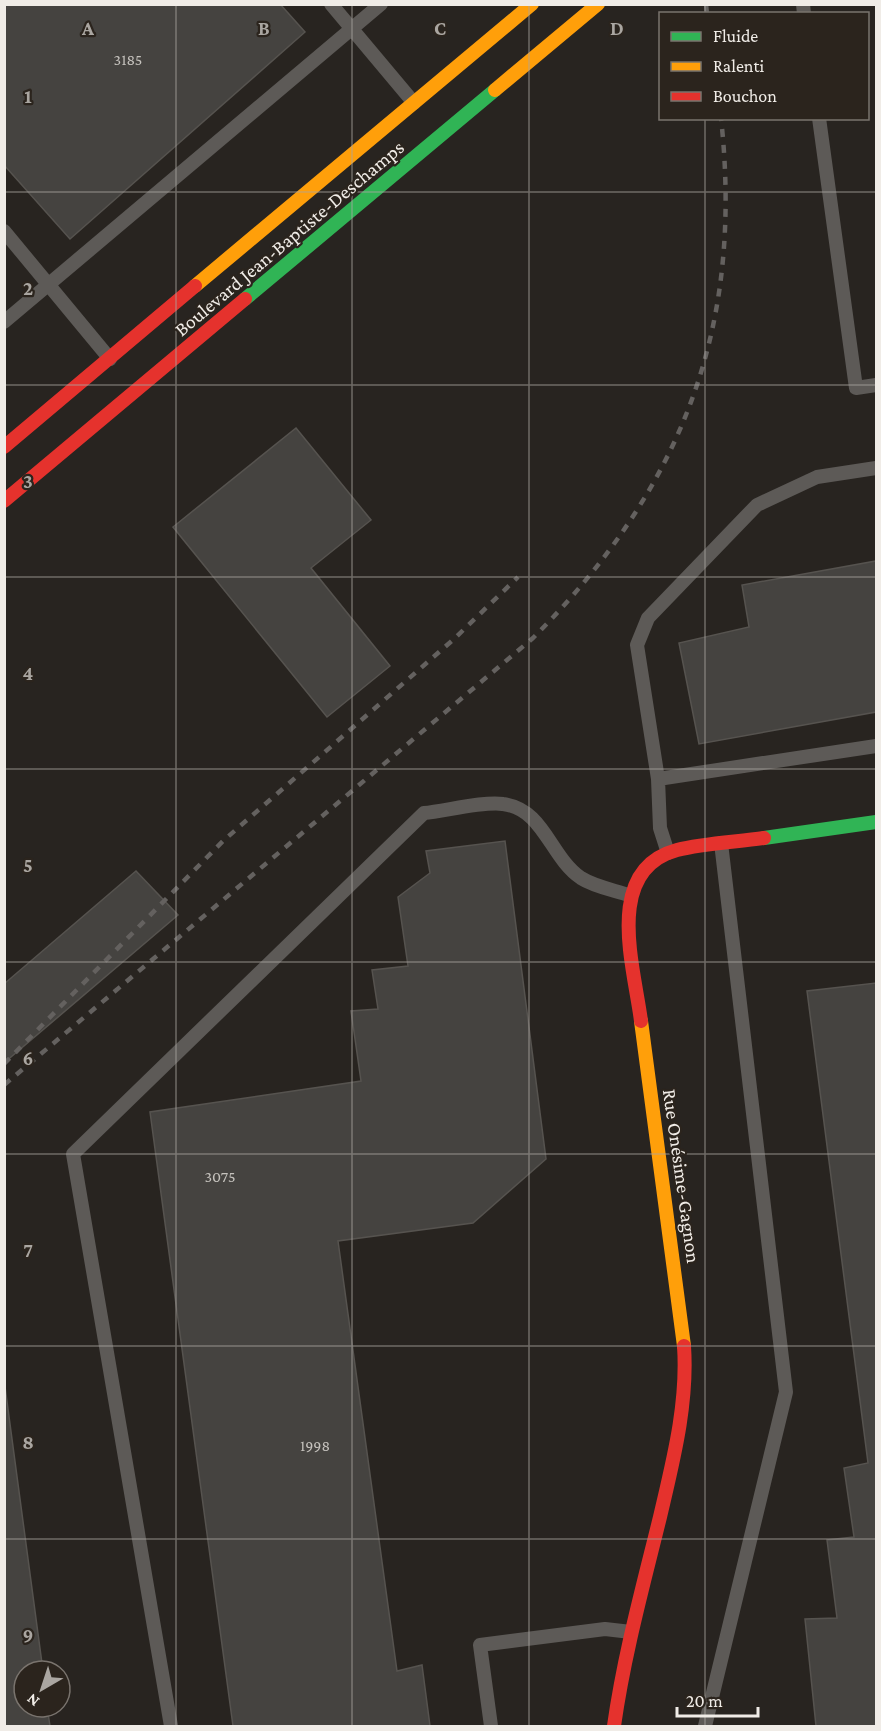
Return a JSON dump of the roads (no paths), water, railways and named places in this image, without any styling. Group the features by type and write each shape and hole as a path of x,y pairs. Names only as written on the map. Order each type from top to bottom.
{"street":[{"name":"Boulevard Jean-Baptiste-Deschamps","path":"4,447 532,4"},
{"name":"Boulevard Jean-Baptiste-Deschamps","path":"4,501 598,4"},
{"path":"629,895 633,882 640,872 668,853 721,843 876,822"},
{"name":"Rue Onésime-Gagnon","path":"614,1726 632,1632 684,1412 686,1371 684,1332 630,937 629,895"}],"lane":[{"path":"331,4 414,103"},
{"path":"4,322 381,4"},
{"path":"819,120 856,388 876,386"},
{"path":"4,231 110,359"},
{"path":"668,853 660,828 657,779 637,645 648,618 757,505 817,477 876,468"},
{"path":"657,779 876,746"},
{"path":"171,1726 73,1154 424,813 502,803 527,811 545,833 554,851 582,879 629,895"},
{"path":"705,1726 786,1392 721,843"},
{"path":"491,1726 480,1645 605,1629 632,1632"}],"railway":[{"path":"706,4 707,12"},
{"path":"4,1085 533,638 585,582 628,524 664,464 691,402 711,336 722,268 726,195 721,120"},
{"path":"4,1064 223,841 454,639 518,577"}]}
